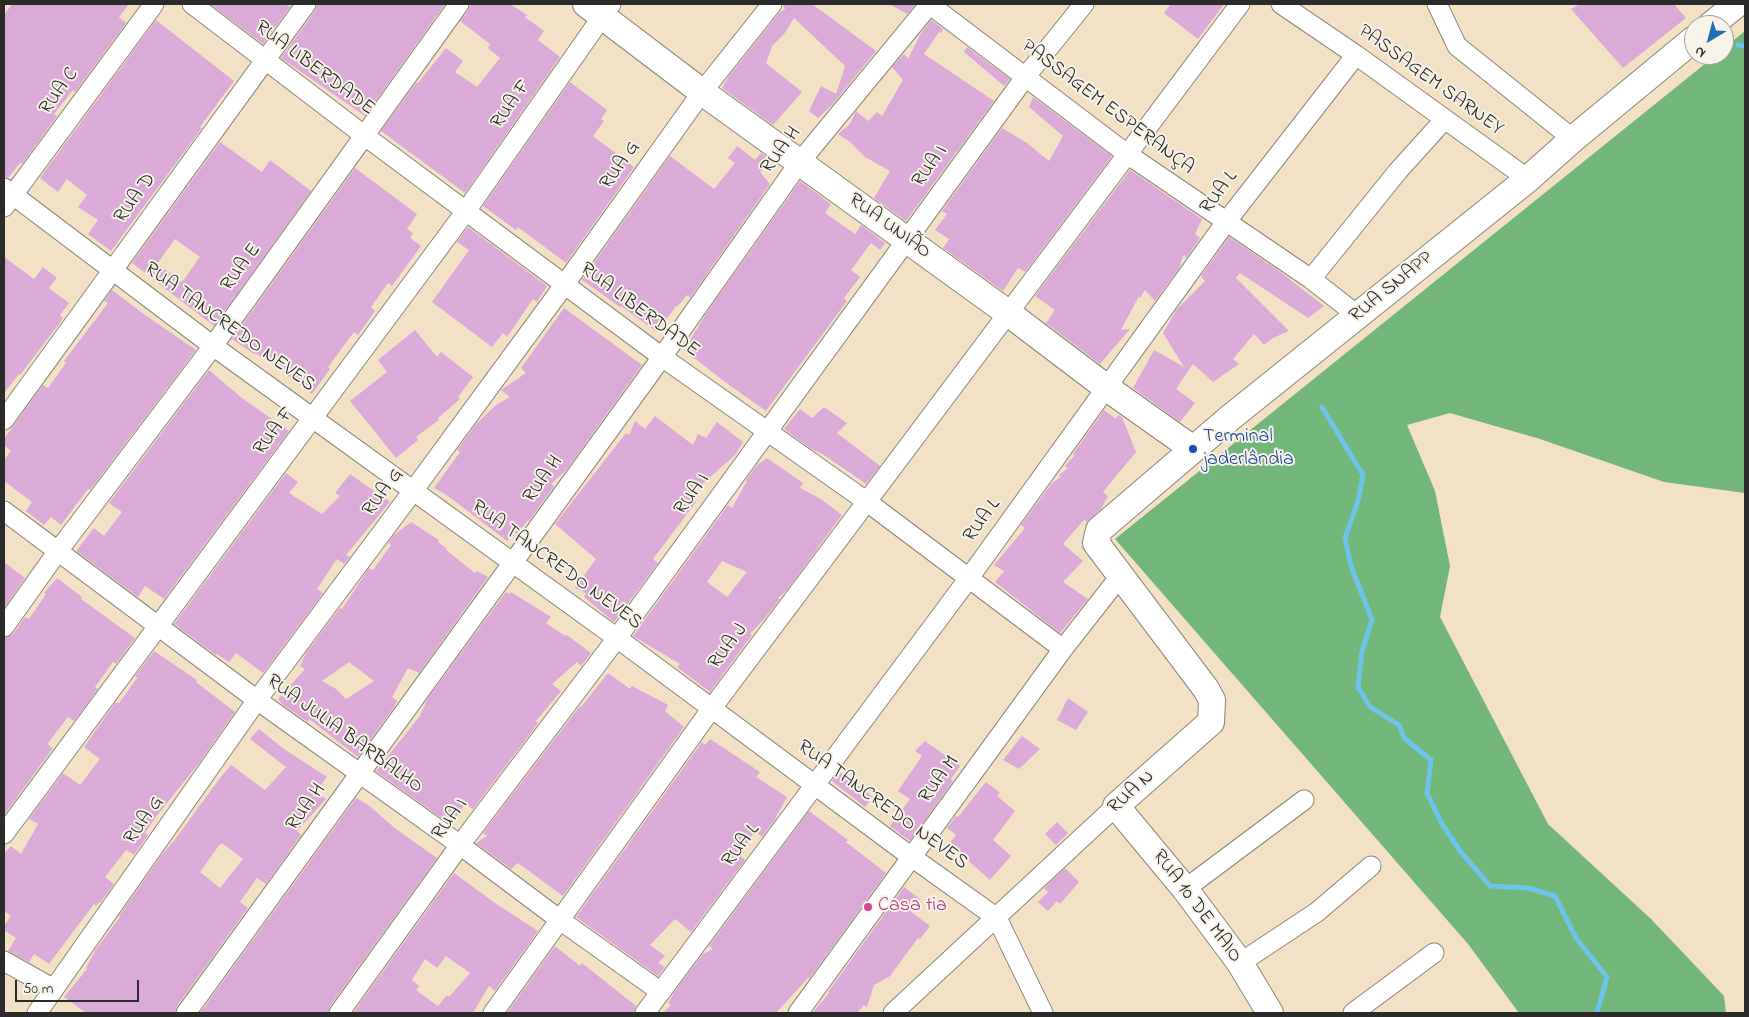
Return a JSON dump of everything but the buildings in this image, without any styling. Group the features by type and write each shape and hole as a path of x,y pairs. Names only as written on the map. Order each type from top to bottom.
{"main road":[{"path":"1723,15 1737,4"},
{"name":"RUA UNIÃO","path":"599,8 702,92 1008,312 1107,388 1193,449"},
{"name":"RUA SNAPP","path":"1096,541 1099,530 1193,449 1528,179 1573,139 1684,47"},
{"name":"RUA N","path":"1096,541 1206,689 1212,700 1211,722 1116,806"},
{"name":"RUA 10 DE MAIO","path":"1116,806 1185,889 1240,963 1270,1013"}],"street":[{"name":"RUA C","path":"7,196 154,4"},
{"name":"RUA LIBERDADE","path":"192,4 365,136 662,357 866,502 1063,649"},
{"name":"RUA D","path":"4,420 306,4"},
{"name":"RUA E","path":"4,627 58,551 213,346 459,4"},
{"name":"RUA G","path":"42,1012 54,989 257,700 413,492 702,92 772,4"},
{"name":"PASSAGEM ESPERANÇA","path":"929,4 1127,154 1311,279 1357,315"},
{"name":"RUA H","path":"186,1013 662,357 799,163 929,4"},
{"name":"RUA I","path":"339,1013 460,845 617,638 905,239 1026,76 1084,4"},
{"path":"1008,312 1240,4"},
{"name":"PASSAGEM SARNEY","path":"1281,4 1445,118 1528,179"},
{"path":"1438,4 1457,46 1573,139"},
{"name":"RUA F","path":"4,834 466,211 599,8"},
{"name":"RUA L","path":"645,1013 816,786 969,578 1226,222 1356,55"},
{"path":"1311,279 1398,171 1445,118"},
{"name":"RUA TANCREDO NEVES","path":"7,196 112,270 413,492 617,638 913,858 997,918 1043,1013"},
{"name":"RUA J","path":"493,1013 712,708 1008,312"},
{"name":"RUA JULIA BARBALHO","path":"4,512 257,700 460,845 660,992"},
{"name":"RUA M","path":"798,1013 913,858 1063,649 1120,575"},
{"path":"1185,889 1304,800"},
{"name":"RUA N","path":"893,1013 1116,806"},
{"path":"1240,963 1317,912 1372,866"},
{"path":"1353,1013 1434,953"},
{"path":"4,962 54,989"}],"green space":[{"path":"1745,31 1745,493 1664,482 1540,439 1450,413 1407,425 1435,491 1450,566 1440,617 1548,824 1651,919 1724,996 1726,1013 1519,1013 1468,944 1115,539 1704,65 1734,65 1734,40"}],"waterway":[{"path":"1738,45 1745,46"},
{"path":"1322,407 1363,475 1358,501 1345,538 1351,566 1372,620 1362,651 1358,687 1370,707 1399,725 1404,738 1431,760 1427,793 1442,824 1460,851 1490,886 1528,888 1555,896 1576,938 1607,977 1597,1013"}],"place":[{"name":"Terminal jaderlândia","path":"1193,449"},
{"name":"Casa tia","path":"868,907"}]}
